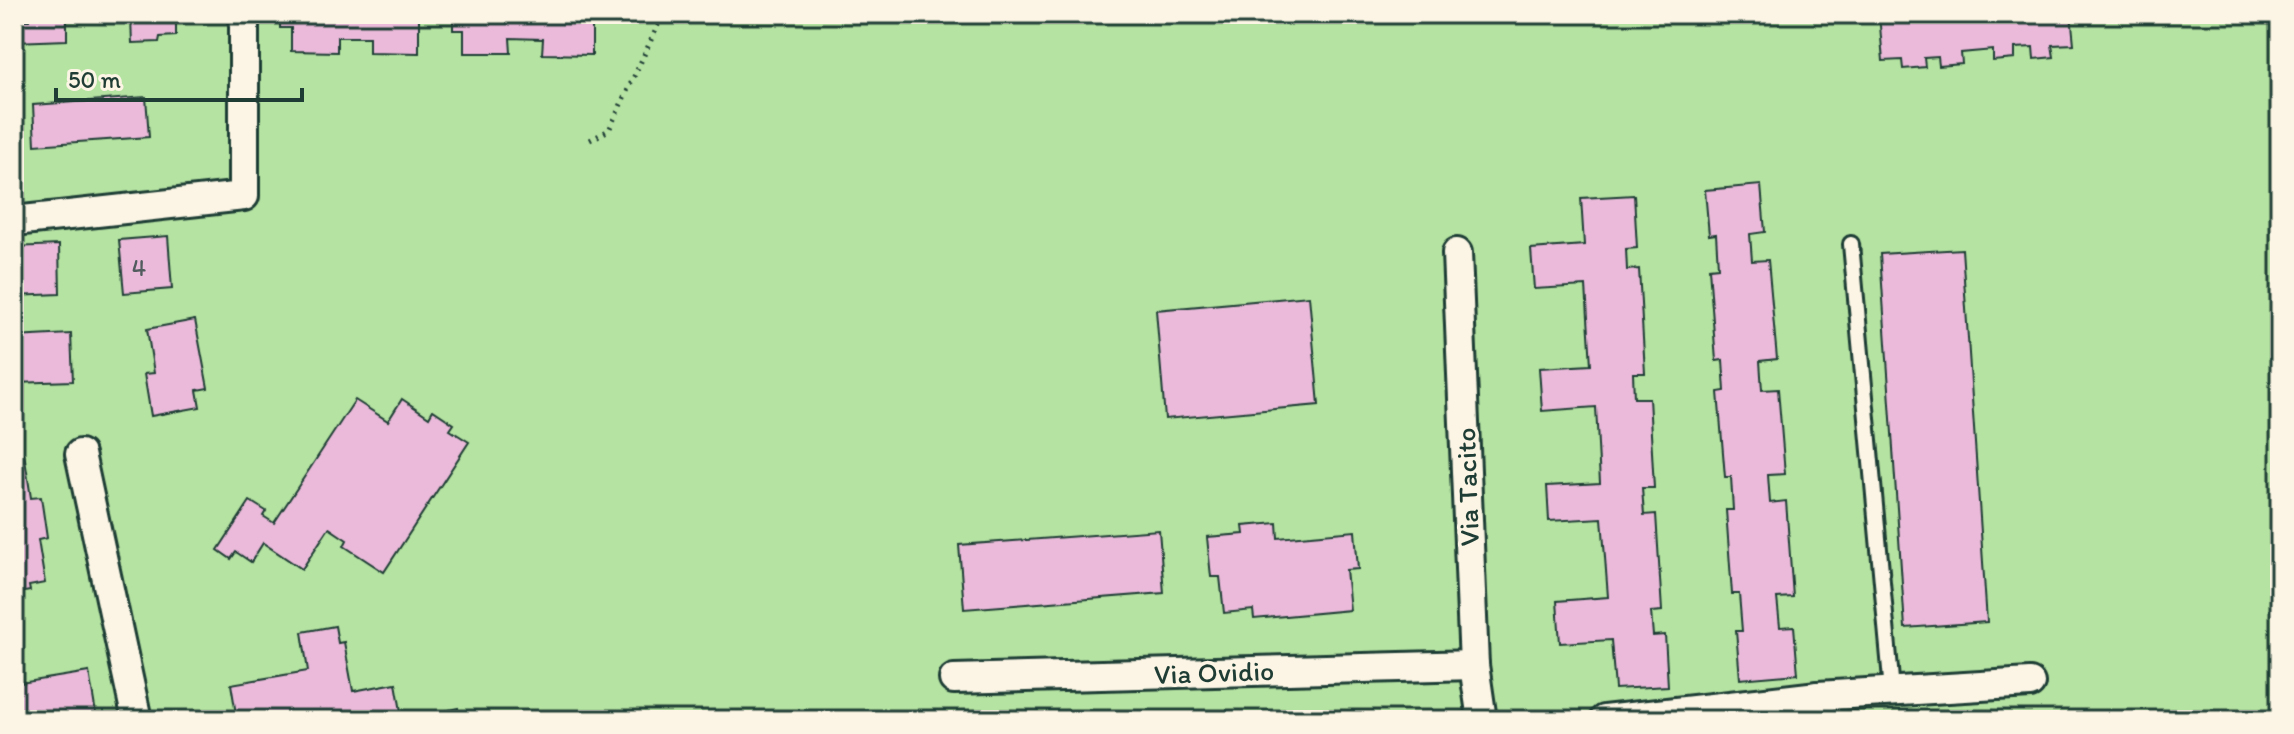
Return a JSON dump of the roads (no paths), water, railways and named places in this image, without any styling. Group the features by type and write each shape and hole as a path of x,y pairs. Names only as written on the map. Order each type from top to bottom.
{"street":[{"path":"14,221 244,196 244,14"},
{"name":"Via Tacito","path":"1457,253 1474,665 1482,720"},
{"path":"80,454 137,720"},
{"name":"Via Ovidio","path":"954,679 1474,665"},
{"path":"1604,720 1819,708 1892,691 2030,683"}],"lane":[{"path":"1851,244 1892,691"}]}
